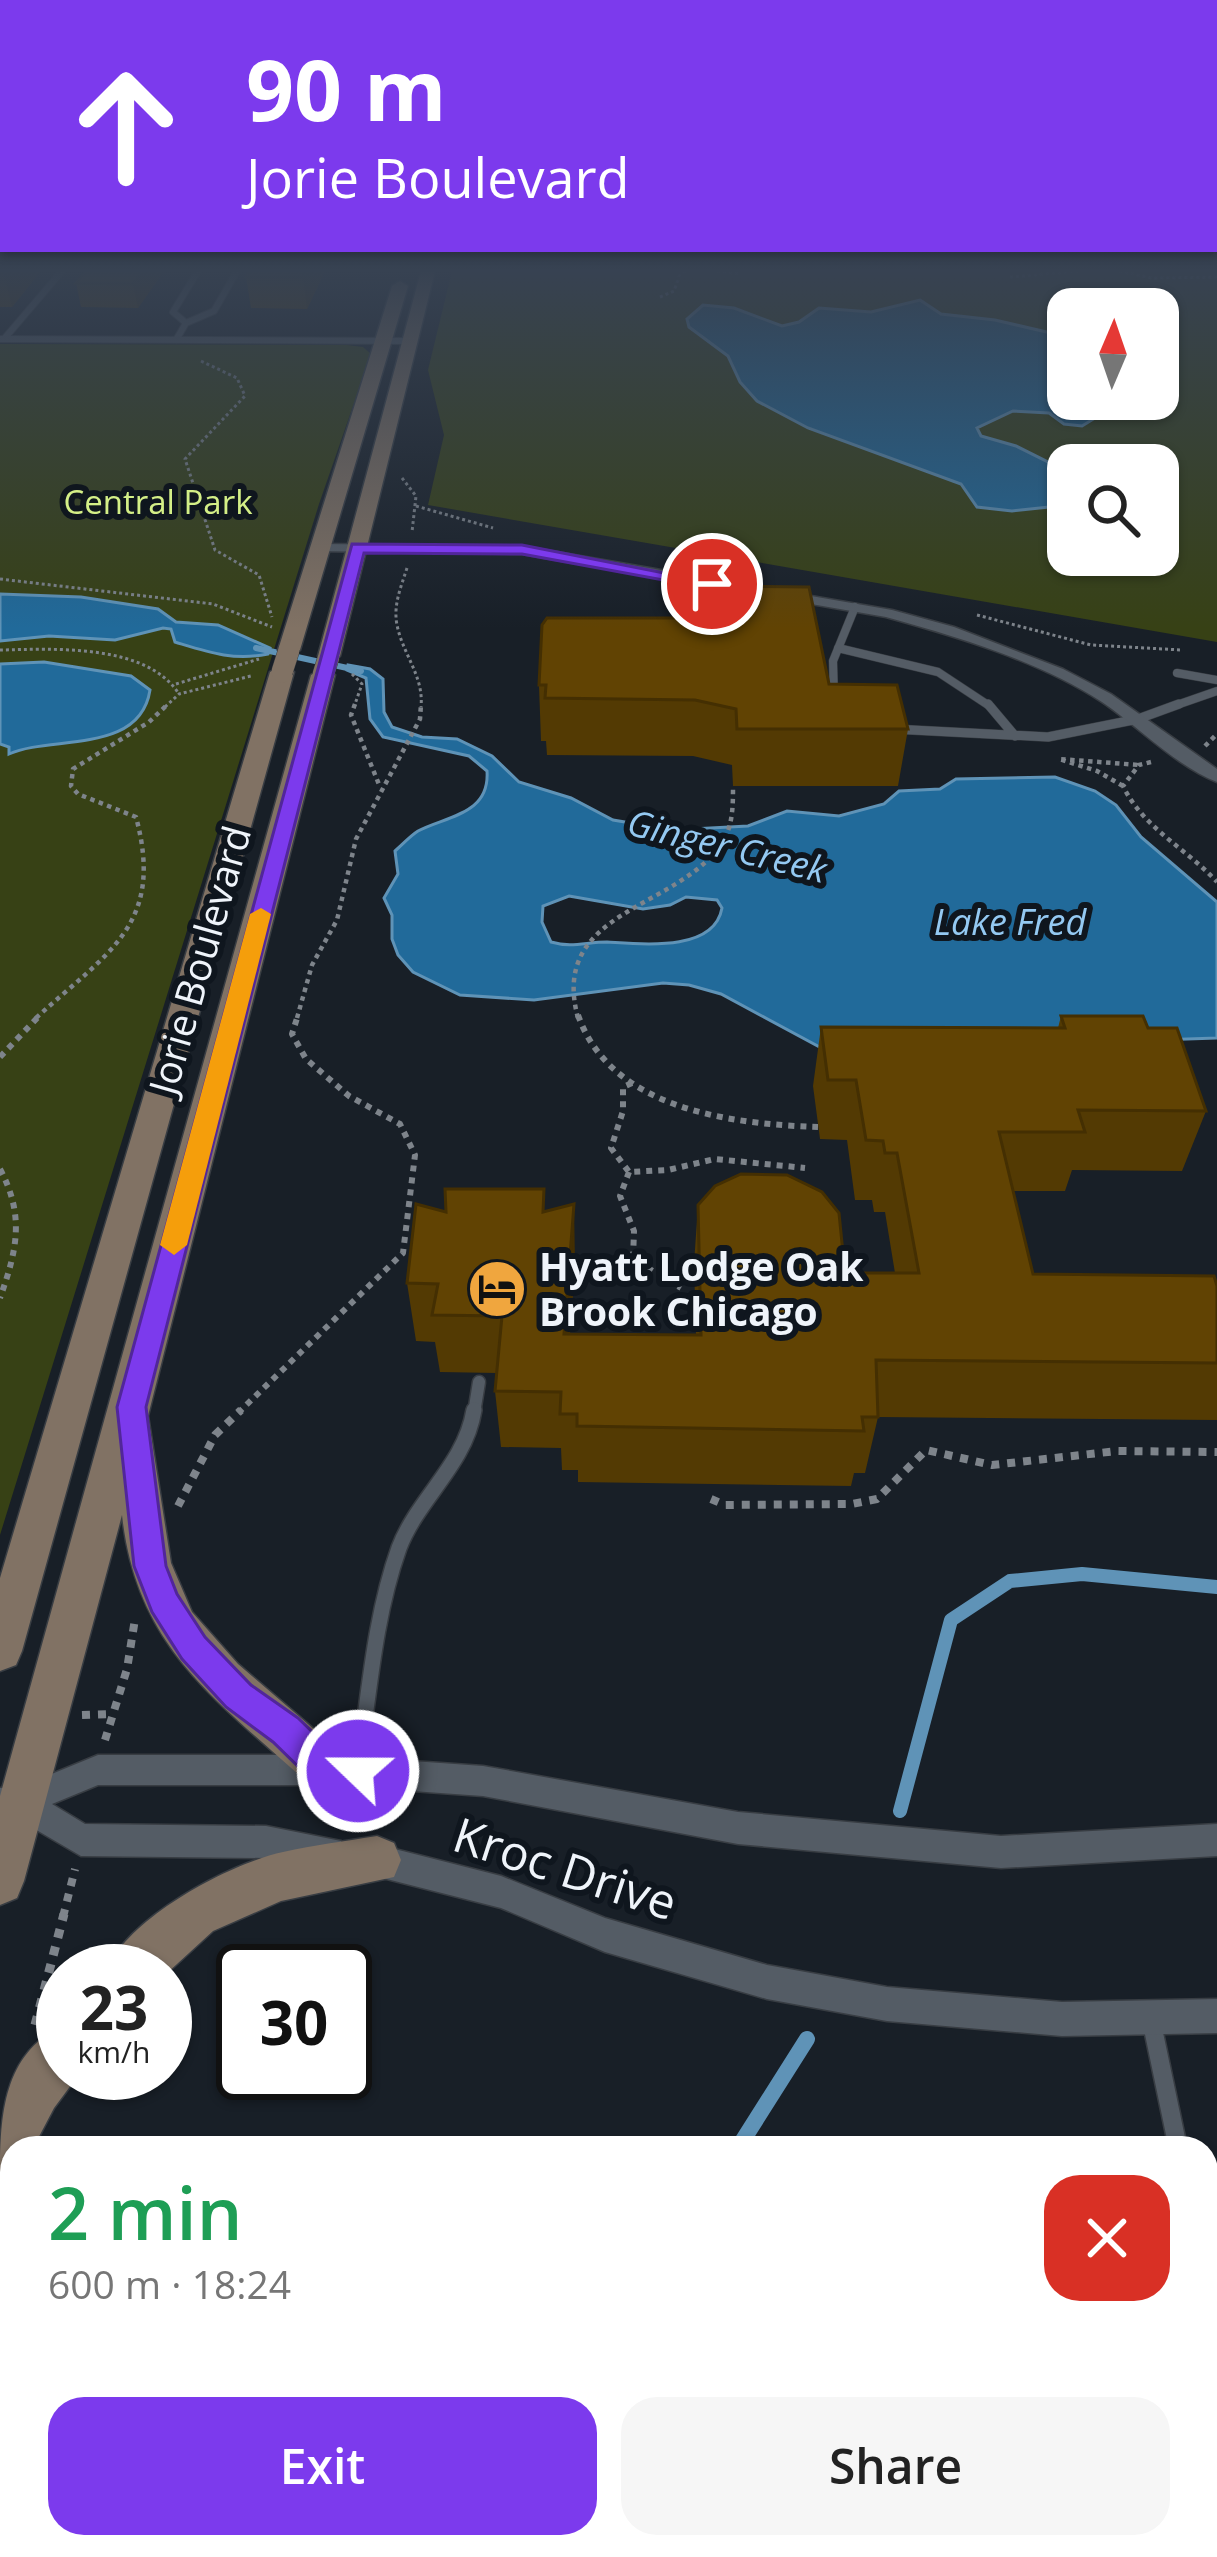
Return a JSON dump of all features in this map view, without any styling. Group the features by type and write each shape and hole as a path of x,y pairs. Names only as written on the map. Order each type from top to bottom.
{"main road":[{"name":"Jorie Boulevard","path":"0,1651 275,663 321,548 369,390"},
{"name":"Jorie Boulevard","path":"0,1881 10,1803 131,1407 333,667 398,390"},
{"path":"131,1407 150,1566 164,1601 194,1648 238,1696 342,1771"},
{"path":"162,1944 196,1914 278,1877 377,1860"},
{"path":"12,2136 36,2094"}],"street":[{"path":"321,548 522,550 855,607 949,630 1058,672 1138,719 1217,777"},
{"name":"Kroc Drive","path":"10,1803 98,1770 342,1771 484,1781 738,1828 1001,1852 1217,1840"},
{"path":"10,1803 81,1840"},
{"name":"Kroc Drive","path":"81,1840 266,1843 377,1860 501,1892 605,1935 766,1982 887,2004 1062,2019 1217,2016"}],"lane":[{"path":"837,708 832,673 855,607"},
{"path":"838,648 943,671 976,691 999,712 1015,736"},
{"path":"1177,673 1217,680"},
{"path":"884,729 1048,737 1138,719 1217,692"},
{"path":"1205,695 1217,704"},
{"path":"342,1771 401,1543 469,1440 479,1382"},
{"path":"1150,2018 1175,2136"}],"path":[{"path":"0,579 213,604 274,628 260,575 215,550 203,528 184,459 203,434 235,414 245,396 242,390"},
{"path":"98,1770 150,1566 199,1460 215,1436 404,1253 415,1155 400,1124 349,1096 306,1059 292,1034 312,965 338,920 356,839 414,731 424,700 398,626 396,603 416,506"},
{"path":"0,650 61,649 111,657 166,675 176,683 179,694"},
{"path":"176,683 275,663"},
{"path":"0,1057 24,1028 112,951 142,905 146,882 142,831 136,817 78,794 71,787 73,770 149,722 179,694 226,686 275,663"},
{"path":"333,667 362,679 351,715 380,787"},
{"path":"1154,761 1138,765 1059,759 1097,771 1123,786 1144,823 1217,882"},
{"path":"1123,786 1138,765"},
{"path":"733,786 722,844 689,877 627,909 591,941 574,980 573,1002 595,1050 632,1083 684,1110 740,1125 818,1127"},
{"path":"628,1172 611,1148 623,1111 622,1087 632,1083"},
{"path":"628,1172 668,1170 715,1159 805,1168"},
{"path":"0,1169 18,1202 21,1223 0,1298"},
{"path":"628,1172 620,1186 619,1207 635,1231 633,1259 642,1267 671,1276 680,1288"},
{"path":"711,1499 725,1505 852,1504 877,1498 926,1450 950,1462 1003,1467 1105,1452 1217,1452"},
{"path":"57,1944 81,1840"}],"green space":[{"name":"Central Park","path":"0,390 358,390 319,504 0,1535"},
{"path":"433,390 1047,390 1047,420 1179,420 1179,390 1217,390 1217,642 428,505 444,435"}],"water":[{"path":"747,390 1047,390 1047,413 1013,411 977,428 981,436 1047,462 1047,507 1012,511 977,507 961,484 808,428 757,401"},
{"path":"1059,420 1092,420 1082,426"},
{"path":"0,594 81,597 158,609 176,622 218,625 270,648 268,654 255,656 221,654 175,642 171,629 163,628 115,640 49,636 0,641"},
{"path":"44,662 131,676 150,690 143,711 112,734 9,754 9,747 0,744 0,664"},
{"name":"Lake Fred","path":"348,665 370,669 383,679 384,712 392,727 422,737 457,739 492,756 519,782 571,798 613,820 673,830 748,826 787,811 839,816 884,804 899,791 940,789 956,779 1055,777 1095,791 1116,805 1141,837 1217,902 1217,1038 827,1051 721,994 689,985 663,983 534,1000 460,995 413,972 398,955 392,915 384,898 398,874 395,851 418,831 474,805 486,786 487,771 469,756 383,737 370,719 366,678 347,670","holes":["569,896 643,909 686,897 717,900 722,908 705,933 674,943 559,944 551,942 542,922 543,906"]}],"building":[{"path":"687,586 809,587 829,684 897,685 908,729 737,729 736,709 695,700 545,698 546,685 539,685 542,625 547,618 689,618"},
{"path":"1061,1016 1143,1016 1148,1028 1177,1028 1206,1111 1078,1110 1085,1132 999,1132 1033,1274 1214,1276 1217,1363 876,1360 878,1417 862,1417 864,1431 577,1426 577,1414 560,1414 561,1392 495,1391 502,1316 432,1315 438,1284 407,1283 416,1204 446,1212 445,1189 544,1189 543,1212 574,1204 564,1334 701,1335 698,1205 715,1186 741,1174 787,1175 822,1192 839,1213 845,1273 919,1273 897,1153 885,1153 883,1141 866,1140 856,1080 828,1080 821,1027 1065,1028"}],"waterway":[{"name":"Ginger Creek","path":"256,648 361,671"},
{"path":"900,1811 951,1620 1010,1581 1082,1574 1217,1587"},
{"path":"746,2136 807,2039"}],"slow traffic":[{"path":"174,1245 261,914"}],"place":[{"name":"Hyatt Lodge Oak Brook Chicago","path":"497,1289"}],"route":[{"path":"358,1771 327,1770 286,1730 238,1696 194,1648 164,1601 150,1566 131,1407 358,548 522,550 712,584"}]}
